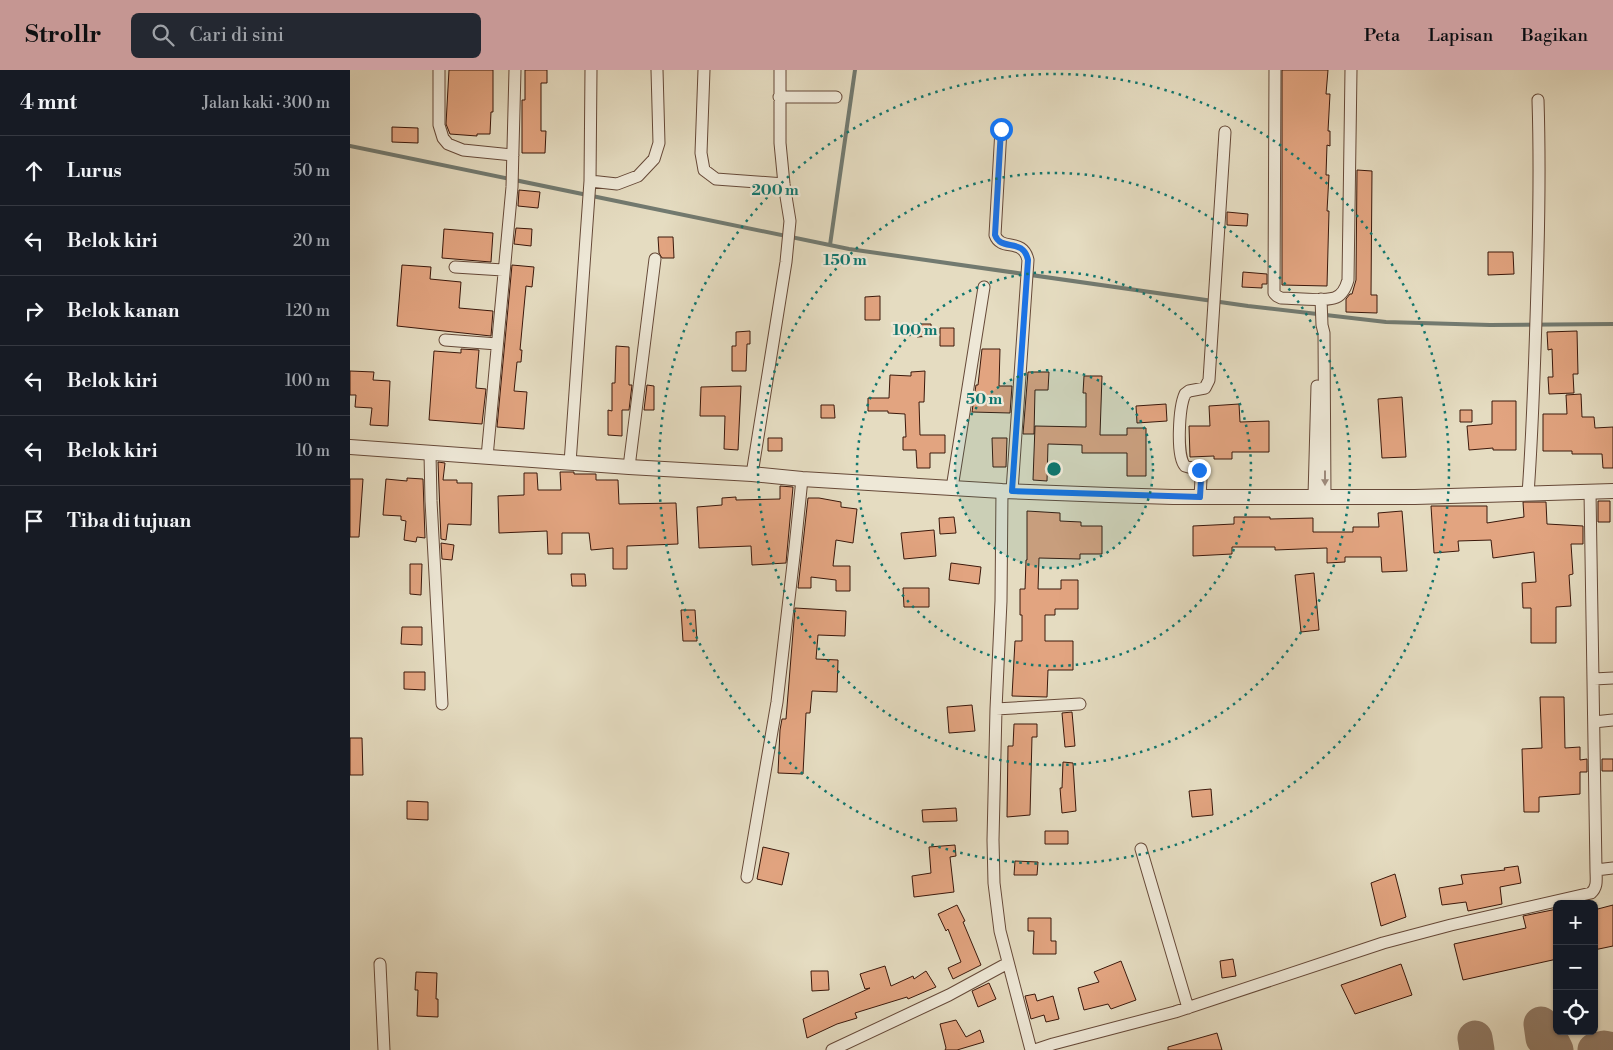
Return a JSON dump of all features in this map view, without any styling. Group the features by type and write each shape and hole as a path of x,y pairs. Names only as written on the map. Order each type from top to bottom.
{"street":[{"path":"439,70 439,125 443,138 448,144 463,150 513,155"},
{"path":"487,457 512,187 515,70"},
{"path":"570,463 590,181 591,70"},
{"path":"590,181 617,184 638,176 654,159 659,143 657,70"},
{"path":"704,70 701,153 704,170 716,178 784,184"},
{"path":"752,474 786,262 790,221 780,143 780,70"},
{"path":"1275,70 1273,289 1277,296 1281,298 1322,312"},
{"path":"1320,497 1321,393 1324,333 1322,312 1344,290 1348,280 1351,70"},
{"path":"779,97 836,97"},
{"path":"1528,494 1538,245 1540,158 1538,100"},
{"path":"1001,129 995,235 1001,243 1019,247 1027,252 1028,260 1007,491 996,709 994,876 1000,931 1033,1050 1188,1008 1383,943 1451,925 1591,893 1596,888 1590,492"},
{"path":"1200,497 1201,479 1199,470 1185,466 1181,458 1181,416 1185,394 1189,391 1204,388 1209,380 1225,132"},
{"path":"629,467 655,260"},
{"path":"455,267 503,270"},
{"path":"952,488 984,287"},
{"path":"446,340 497,344"},
{"path":"350,447 430,454 752,474 802,480 1007,491 1200,497 1613,492"},
{"path":"430,454 442,704"},
{"path":"747,877 777,702 802,480"},
{"path":"1594,679 1613,678"},
{"path":"996,709 1080,704"},
{"path":"1594,722 1613,720"},
{"path":"1141,849 1188,1008"},
{"path":"1596,870 1613,868"},
{"path":"832,1050 949,995 1008,963"},
{"path":"380,964 384,1050"}],"building":[{"path":"449,70 493,70 493,112 491,112 490,134 477,134 477,136 450,134 446,124"},
{"path":"525,70 547,70 547,83 541,83 541,131 546,131 545,153 522,153 522,100 525,100"},
{"path":"1282,70 1328,70 1326,94 1330,94 1328,131 1330,131 1330,146 1327,145 1326,175 1329,175 1327,286 1282,285"},
{"path":"392,127 418,128 418,143 392,142"},
{"path":"1357,170 1372,171 1371,295 1377,295 1377,313 1346,312 1346,299 1352,294 1356,280"},
{"path":"519,190 540,192 538,208 518,206"},
{"path":"1227,212 1248,214 1247,226 1227,225"},
{"path":"516,228 532,229 531,246 514,244"},
{"path":"444,229 493,233 491,262 442,258"},
{"path":"658,237 673,237 674,258 662,258 659,253"},
{"path":"1488,252 1513,252 1514,274 1488,275"},
{"path":"402,265 431,267 430,279 461,282 459,308 493,311 491,336 397,326"},
{"path":"512,265 534,267 532,287 526,286 520,350 522,350 521,362 517,362 514,391 527,392 524,429 497,427"},
{"path":"1243,272 1267,274 1267,284 1262,284 1262,288 1242,287"},
{"path":"880,296 880,320 865,320 865,297"},
{"path":"917,324 931,324 931,336 917,337"},
{"path":"940,328 954,328 954,346 940,346"},
{"path":"750,331 750,344 747,344 746,371 732,371 732,346 736,346 736,332"},
{"path":"1577,331 1578,374 1573,374 1574,393 1549,394 1548,377 1553,377 1552,349 1548,350 1547,332"},
{"path":"616,346 629,347 629,385 632,385 629,410 622,410 622,436 608,435 608,410 612,411 612,383 615,383"},
{"path":"461,349 479,350 476,388 486,389 482,424 429,420 434,351 461,353"},
{"path":"982,349 1000,349 999,386 1012,386 1010,413 972,412 976,385 978,385"},
{"path":"350,371 374,372 373,380 390,381 388,426 370,425 372,408 355,407 356,395 350,395"},
{"path":"925,371 924,402 919,402 920,435 945,435 945,453 930,453 930,468 917,468 916,450 903,450 903,437 906,437 905,414 888,413 888,411 868,411 868,398 889,398 890,375 911,376 911,372"},
{"path":"1028,372 1049,372 1048,390 1035,390 1034,434 1023,434"},
{"path":"1084,376 1102,376 1100,435 1127,435 1127,428 1146,428 1146,476 1127,476 1127,453 1082,453 1082,445 1048,444 1047,481 1033,480 1035,426 1086,427 1086,393 1083,393"},
{"path":"647,385 654,386 654,410 644,410"},
{"path":"741,386 738,450 724,449 725,416 700,416 701,387"},
{"path":"1581,394 1582,417 1594,417 1595,428 1613,427 1613,468 1603,468 1602,454 1572,454 1572,451 1543,451 1543,414 1567,414 1566,395"},
{"path":"1402,397 1406,457 1382,458 1378,399"},
{"path":"1492,401 1516,401 1516,450 1493,450 1493,448 1469,450 1467,426 1492,424"},
{"path":"1166,404 1167,421 1137,423 1136,406"},
{"path":"1239,404 1240,422 1269,421 1269,452 1232,452 1232,459 1214,459 1214,456 1190,457 1189,426 1210,426 1209,406"},
{"path":"821,405 834,405 835,418 821,418"},
{"path":"1460,410 1472,410 1472,422 1460,422"},
{"path":"768,438 782,438 782,451 768,451"},
{"path":"992,438 1007,438 1006,467 993,467"},
{"path":"438,462 445,463 443,480 457,480 457,483 472,483 471,525 448,524 446,540 441,539"},
{"path":"560,472 596,474 596,480 618,480 619,504 676,503 678,544 627,546 627,569 613,569 613,548 591,550 589,533 562,533 562,554 548,554 547,531 499,533 498,496 524,495 524,473 537,473 538,490 561,490"},
{"path":"407,478 423,479 425,538 417,537 416,542 404,540 406,521 401,520 401,516 383,515 386,479 407,481"},
{"path":"350,479 363,479 359,537 350,537"},
{"path":"780,486 793,487 786,563 752,565 751,546 699,548 697,507 722,505 722,498 736,497 736,500 780,499"},
{"path":"808,498 841,502 841,507 857,509 853,543 836,540 833,566 850,566 850,591 836,591 836,580 811,577 811,588 798,588"},
{"path":"1598,501 1610,501 1610,522 1598,522"},
{"path":"1523,502 1546,502 1547,524 1583,526 1583,544 1571,544 1573,574 1569,575 1571,606 1556,607 1556,643 1531,643 1531,608 1523,608 1522,583 1536,582 1534,552 1493,558 1491,540 1458,541 1459,551 1434,553 1431,506 1487,506 1487,523 1524,517"},
{"path":"1027,511 1060,513 1060,521 1081,522 1081,526 1102,526 1102,554 1080,554 1080,559 1039,558 1038,589 1061,589 1061,580 1078,580 1078,609 1055,609 1055,615 1045,615 1045,641 1073,641 1073,670 1048,670 1047,697 1012,696 1015,641 1022,641 1020,589 1025,589"},
{"path":"1402,511 1407,571 1382,572 1381,557 1345,557 1345,562 1327,563 1327,548 1275,550 1275,547 1232,547 1232,554 1193,556 1193,526 1234,524 1234,517 1270,517 1270,519 1313,518 1313,532 1353,532 1353,527 1379,527 1378,513"},
{"path":"954,517 956,533 940,534 939,518"},
{"path":"934,530 936,556 904,559 901,533"},
{"path":"441,543 454,545 452,560 442,559"},
{"path":"951,563 981,567 979,584 949,580"},
{"path":"410,564 422,564 421,595 410,594"},
{"path":"1314,573 1319,630 1301,632 1295,575"},
{"path":"571,574 585,574 586,586 572,586"},
{"path":"903,588 929,588 929,607 904,607"},
{"path":"795,608 846,611 845,636 818,635 816,659 838,660 837,692 812,691 810,713 806,713 803,774 778,773 780,730 782,719 786,719"},
{"path":"681,610 695,610 697,641 683,641"},
{"path":"402,627 422,627 422,645 401,644"},
{"path":"404,672 425,672 425,690 404,689"},
{"path":"1540,697 1564,697 1565,748 1580,747 1580,760 1587,759 1587,772 1580,772 1580,794 1539,797 1539,812 1524,812 1522,749 1542,748"},
{"path":"972,705 975,731 949,733 947,707"},
{"path":"1072,712 1075,746 1065,747 1062,713"},
{"path":"1014,724 1037,724 1037,737 1032,737 1030,815 1007,817 1008,746 1013,746"},
{"path":"350,738 362,738 363,775 350,775"},
{"path":"1602,759 1613,759 1613,771 1602,771"},
{"path":"1063,762 1073,763 1076,811 1062,813 1060,788 1062,788"},
{"path":"1211,789 1213,815 1192,817 1189,791"},
{"path":"407,801 428,802 428,820 407,819"},
{"path":"956,808 957,821 923,822 922,810"},
{"path":"1045,831 1068,831 1068,844 1045,844"},
{"path":"955,845 956,856 950,857 954,892 914,897 912,876 931,873 929,847"},
{"path":"763,847 789,853 782,885 757,879"},
{"path":"1015,861 1038,862 1037,875 1014,875"},
{"path":"1518,866 1521,883 1500,887 1502,904 1468,911 1466,902 1442,905 1439,888 1463,884 1461,875 1505,870 1504,868"},
{"path":"1395,874 1406,917 1381,926 1371,883"},
{"path":"957,905 981,965 953,979 948,968 961,962 948,929 946,931 938,914"},
{"path":"1613,905 1613,946 1598,949 1598,945 1598,909"},
{"path":"1553,910 1553,960 1463,980 1454,944 1526,928 1523,916"},
{"path":"1028,918 1051,918 1051,941 1056,941 1056,954 1033,954 1034,931 1028,931"},
{"path":"1233,959 1236,976 1222,978 1220,961"},
{"path":"1121,961 1136,1000 1111,1009 1108,1004 1084,1010 1078,988 1099,982 1094,972"},
{"path":"1401,964 1412,995 1355,1014 1341,985"},
{"path":"885,966 891,986 913,976 914,979 926,971 936,987 908,999 907,997 855,1013 857,1018 837,1024 807,1038 803,1019 870,988 865,989 860,974"},
{"path":"811,971 828,971 829,990 812,991"},
{"path":"416,972 437,973 436,999 438,999 438,1017 417,1016 418,990 415,990"},
{"path":"989,983 996,999 978,1007 972,991"},
{"path":"1035,994 1037,1001 1053,996 1059,1019 1046,1022 1044,1015 1031,1019 1025,996"},
{"path":"956,1020 966,1037 980,1030 984,1042 957,1050 945,1050 940,1024"},
{"path":"1217,1033 1222,1050 1168,1050 1168,1047"}],"waterway":[{"path":"830,245 855,70"},
{"path":"350,146 849,249 1248,306 1386,322 1490,325 1613,324"}],"taxiway":[{"path":"1541,1024 1543,1038 1553,1044 1556,1050"},
{"path":"1475,1038 1477,1050"},
{"path":"1595,1050 1604,1048 1613,1050"}],"route":[{"path":"1001,129 995,235 1001,243 1019,247 1027,252 1028,260 1012,491 1200,497 1201,479 1199,470"}]}
